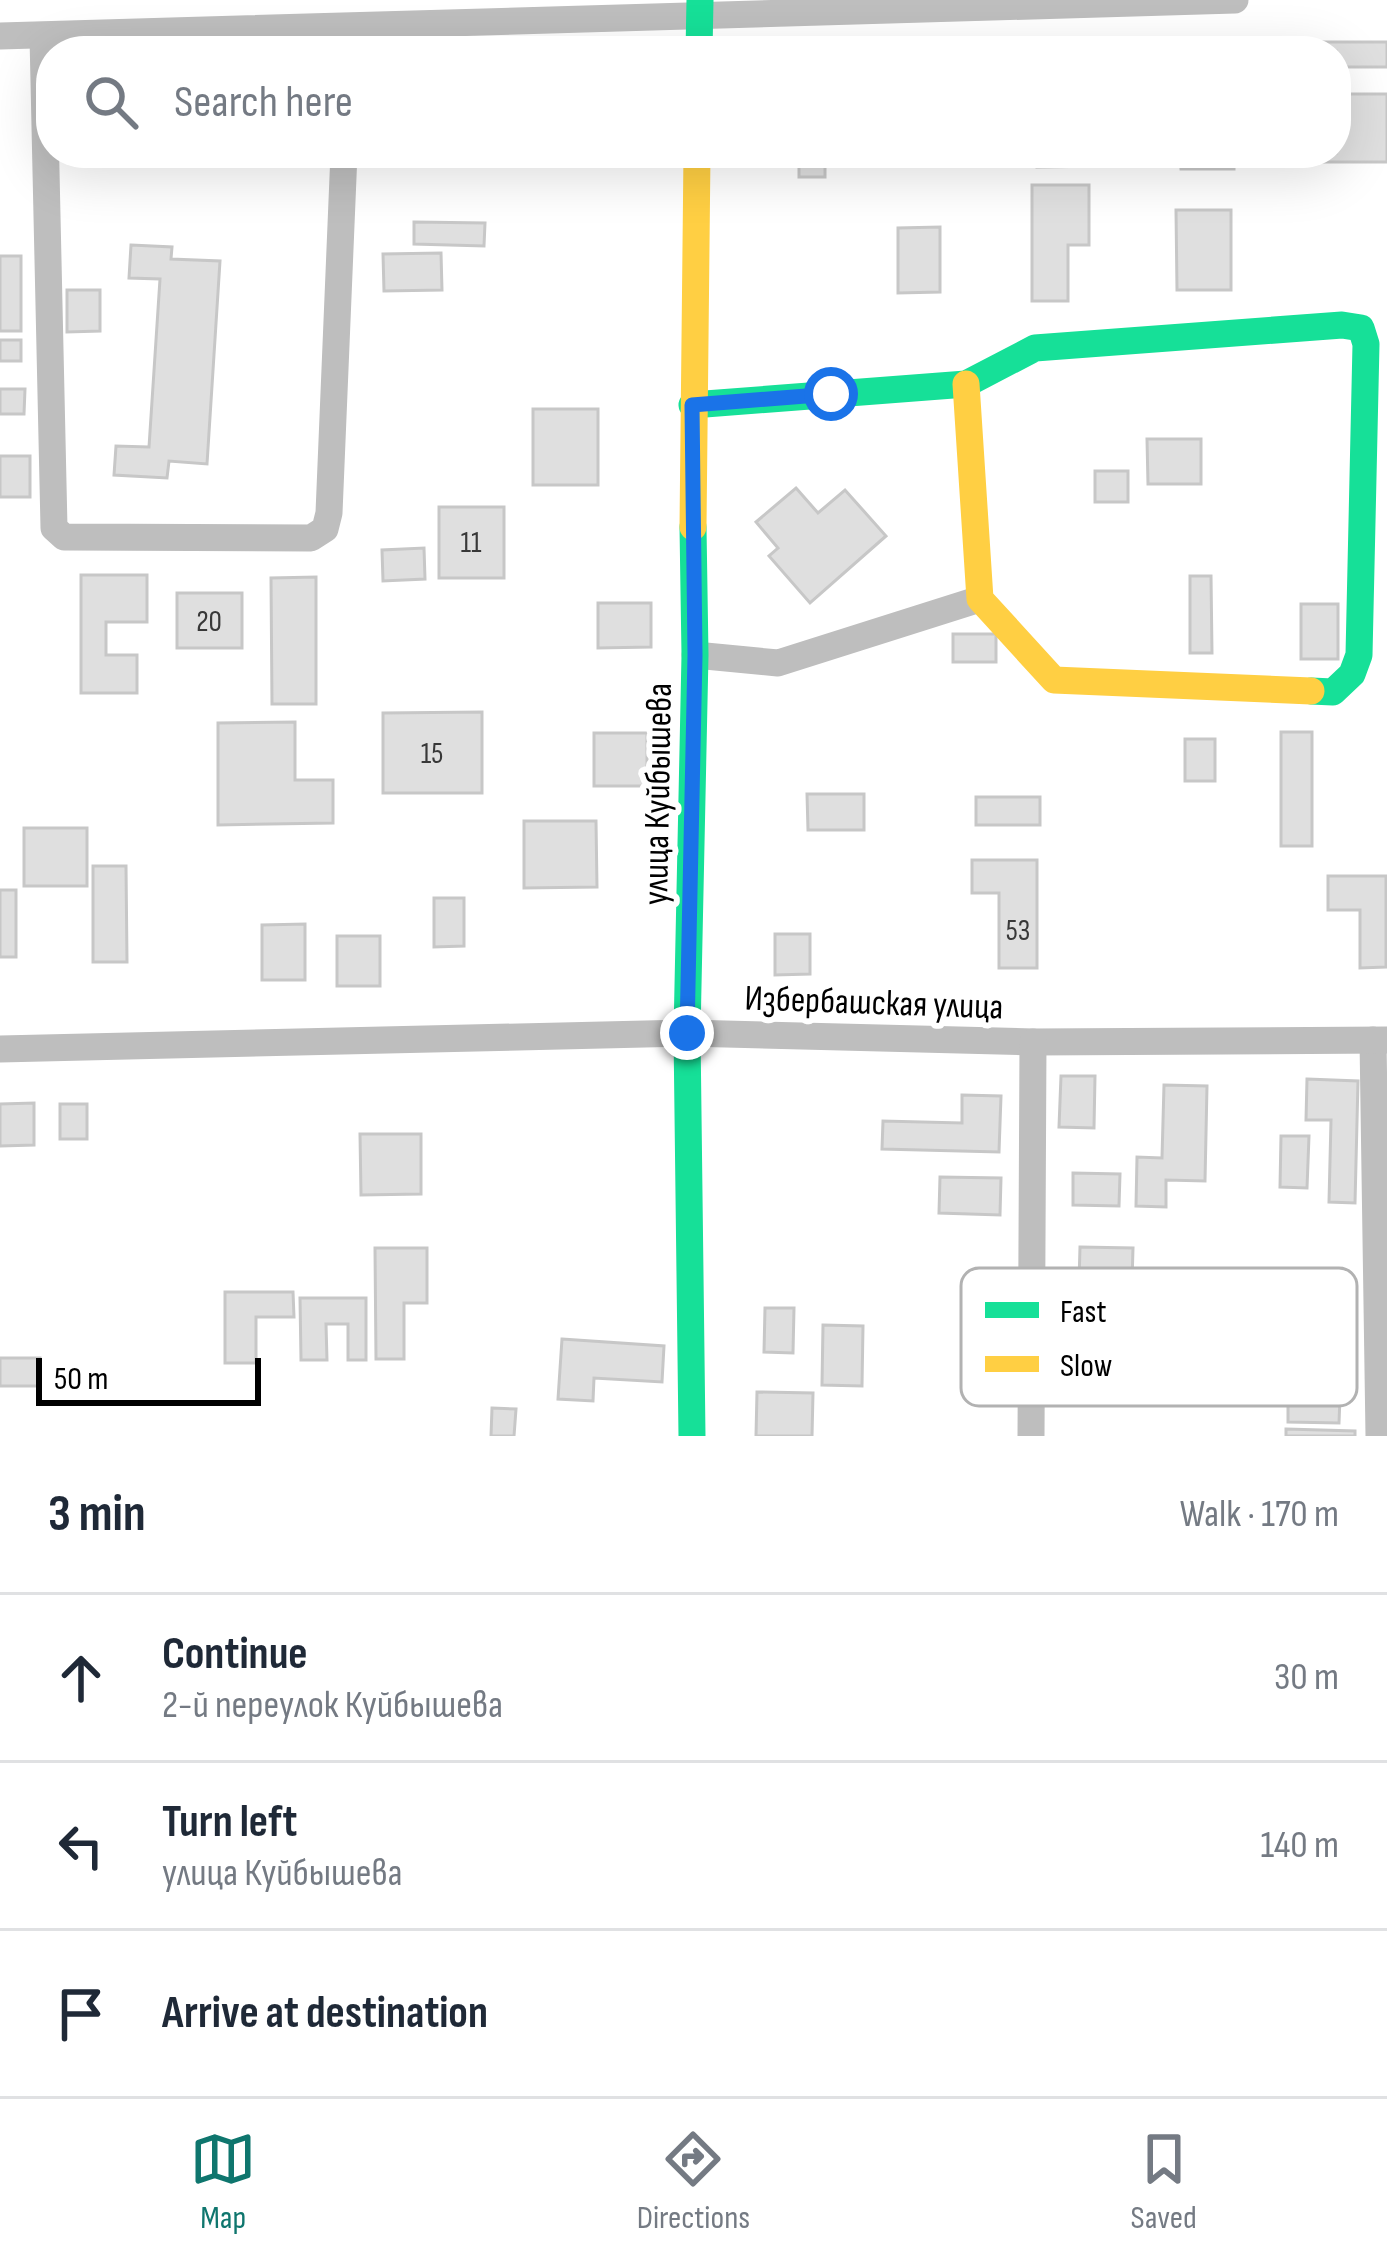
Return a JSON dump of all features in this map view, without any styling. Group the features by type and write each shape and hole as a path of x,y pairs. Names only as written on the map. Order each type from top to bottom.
{"street":[{"path":"372,36 700,7 1235,0"},
{"path":"0,36 36,37"},
{"path":"46,168 53,528 64,537 310,538 325,529 330,490 343,168"},
{"name":"улица Куйбышева","path":"692,1436 687,1033 695,655 692,405 697,168"},
{"path":"692,405 966,385 1035,348 1342,325 1361,328 1366,344 1359,655 1352,674 1334,692 1054,680 980,599 966,385"},
{"path":"695,655 778,663 980,599"},
{"name":"Избербашская улица","path":"0,1049 687,1033 1034,1042 1380,1040"},
{"path":"1379,1436 1380,1040"},
{"path":"1032,1268 1034,1042"},
{"path":"1031,1406 1031,1436"}],"building":[{"path":"1351,42 1387,42 1387,67 1351,67"},
{"path":"1351,94 1387,94 1387,162 1351,162"},
{"path":"799,168 825,168 825,177 799,177"},
{"path":"1032,185 1089,185 1089,245 1068,245 1068,301 1032,301"},
{"path":"1176,210 1231,210 1231,290 1177,290"},
{"path":"414,222 485,223 484,246 414,244"},
{"path":"940,227 940,292 898,293 898,228"},
{"path":"131,245 172,247 171,259 220,261 207,464 169,461 167,478 114,475 116,446 149,447 160,279 129,278"},
{"path":"441,253 442,290 384,291 383,254"},
{"path":"0,256 21,256 21,331 0,331"},
{"path":"67,290 100,290 100,331 67,332"},
{"path":"0,340 21,340 21,361 0,361"},
{"path":"0,389 25,389 24,414 0,414"},
{"path":"533,409 598,409 598,485 533,485"},
{"path":"1147,439 1201,439 1201,484 1148,484"},
{"path":"0,456 30,456 30,497 0,497"},
{"path":"1095,471 1128,471 1128,502 1095,502"},
{"path":"796,488 818,513 845,490 886,536 810,603 769,556 778,548 756,522"},
{"path":"439,507 504,507 504,578 439,578"},
{"path":"424,548 425,579 383,581 382,550"},
{"path":"81,575 147,575 147,622 106,622 106,655 137,655 137,693 81,693"},
{"path":"1190,576 1211,576 1212,653 1190,653"},
{"path":"316,577 316,704 272,704 271,578"},
{"path":"177,593 242,593 242,648 177,648"},
{"path":"598,603 651,603 651,647 598,648"},
{"path":"1301,604 1338,604 1338,659 1301,659"},
{"path":"953,634 996,634 996,662 953,662"},
{"path":"482,712 482,793 383,793 383,713"},
{"path":"295,722 295,780 333,780 333,823 218,825 218,723"},
{"path":"1281,732 1312,732 1312,846 1281,846"},
{"path":"594,733 647,733 647,786 594,786"},
{"path":"1185,739 1215,739 1215,781 1185,781"},
{"path":"807,794 864,794 864,830 808,830"},
{"path":"976,797 1040,797 1040,825 976,825"},
{"path":"524,821 596,821 597,887 524,888"},
{"path":"24,828 87,828 87,886 24,886"},
{"path":"972,860 1037,860 1037,968 999,968 999,893 972,893"},
{"path":"93,866 126,866 127,962 93,962"},
{"path":"1328,876 1386,876 1386,967 1360,968 1360,910 1328,910"},
{"path":"0,890 16,890 16,957 0,957"},
{"path":"434,898 464,898 464,946 434,947"},
{"path":"305,924 305,980 262,980 262,925"},
{"path":"775,934 810,934 810,974 775,975"},
{"path":"337,936 380,936 380,986 337,986"},
{"path":"1061,1076 1095,1076 1094,1128 1059,1127"},
{"path":"1307,1079 1358,1081 1355,1203 1329,1202 1331,1120 1306,1120"},
{"path":"1164,1085 1207,1086 1205,1181 1166,1180 1166,1207 1136,1206 1137,1157 1162,1158"},
{"path":"962,1095 1001,1096 999,1152 882,1149 883,1121 962,1123"},
{"path":"34,1103 34,1145 0,1146 0,1104"},
{"path":"60,1104 87,1104 87,1139 60,1139"},
{"path":"360,1134 421,1134 421,1194 361,1195"},
{"path":"1281,1136 1309,1136 1307,1188 1280,1187"},
{"path":"1073,1173 1120,1174 1119,1206 1073,1205"},
{"path":"940,1177 1001,1178 1000,1215 939,1213"},
{"path":"1080,1247 1133,1248 1132,1268 1079,1268"},
{"path":"375,1248 427,1248 427,1303 404,1303 404,1359 376,1359"},
{"path":"225,1292 293,1292 294,1317 256,1317 256,1363 225,1363"},
{"path":"300,1298 366,1298 366,1360 348,1360 348,1324 326,1324 327,1360 301,1360"},
{"path":"765,1308 794,1308 793,1353 764,1352"},
{"path":"823,1325 863,1326 862,1386 822,1385"},
{"path":"562,1339 664,1346 662,1382 594,1378 593,1401 558,1399"},
{"path":"0,1358 40,1358 40,1386 0,1386"},
{"path":"757,1392 813,1393 812,1436 756,1436"},
{"path":"1288,1406 1340,1406 1339,1423 1288,1422"},
{"path":"492,1408 516,1409 514,1436 491,1436"},
{"path":"1286,1429 1355,1431 1355,1436 1286,1436"}],"traffic: fast":[{"path":"699,36 700,0"},
{"path":"692,405 966,384 1035,348 1342,325 1361,328 1366,344 1359,655 1352,674 1333,692 1311,691"},
{"path":"692,1436 687,1033 693,527"}],"traffic: slow":[{"path":"693,527 697,168"},
{"path":"966,384 980,599 1054,680 1311,691"}],"route":[{"path":"687,1033 695,655 692,405 831,394"}]}
